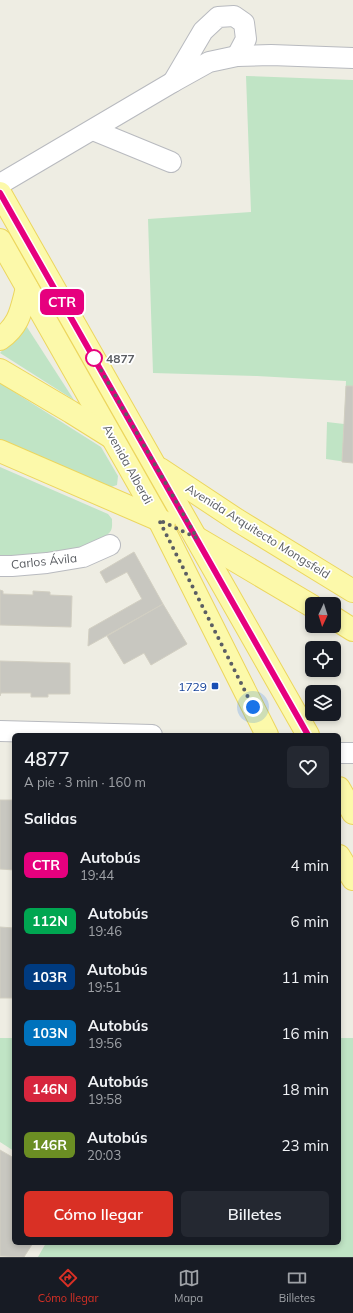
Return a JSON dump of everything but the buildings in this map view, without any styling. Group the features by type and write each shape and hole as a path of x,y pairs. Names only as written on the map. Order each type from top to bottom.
{"main road":[{"name":"Avenida Alberdi","path":"0,193 307,733"},
{"name":"Avenida Alberdi","path":"0,240 115,440 159,520 267,733"},
{"path":"0,339 7,334 17,322 27,288"},
{"name":"Avenida Arquitecto Mongsfeld","path":"0,370 71,412 236,520 353,591"},
{"path":"0,451 197,538 305,602"},
{"path":"341,622 353,630"},
{"path":"341,792 353,813"},
{"path":"341,859 353,879"}],"street":[{"path":"173,82 203,31 218,17 234,16 244,23 246,39 237,56"},
{"path":"0,184 209,62 237,56 271,55 353,58"},
{"path":"93,130 171,162"},
{"name":"Carlos Ávila","path":"0,566 48,563 83,557 110,545"},
{"path":"0,731 76,733"},
{"path":"341,753 353,754"}],"green space":[{"path":"246,76 353,80 353,463 326,459 327,422 344,424 346,381 257,376 153,373 148,219 251,212"},
{"path":"25,324 74,400 0,353"},
{"path":"0,383 101,447 118,476 117,485 111,487 103,486 0,439"},
{"path":"0,467 108,514 112,519 111,531 104,537 97,540 53,555 0,556"},
{"path":"0,1038 12,1038 12,1150 0,1142"},
{"path":"341,1038 353,1038 353,1257 38,1257 45,1245 341,1245"}],"bus line":[{"name":"CTR","path":"0,193 307,733"}],"place":[{"name":"4877","path":"94,358"},
{"name":"1729","path":"215,686"}],"route":[{"path":"94,358 197,538 159,520 253,707"}]}
